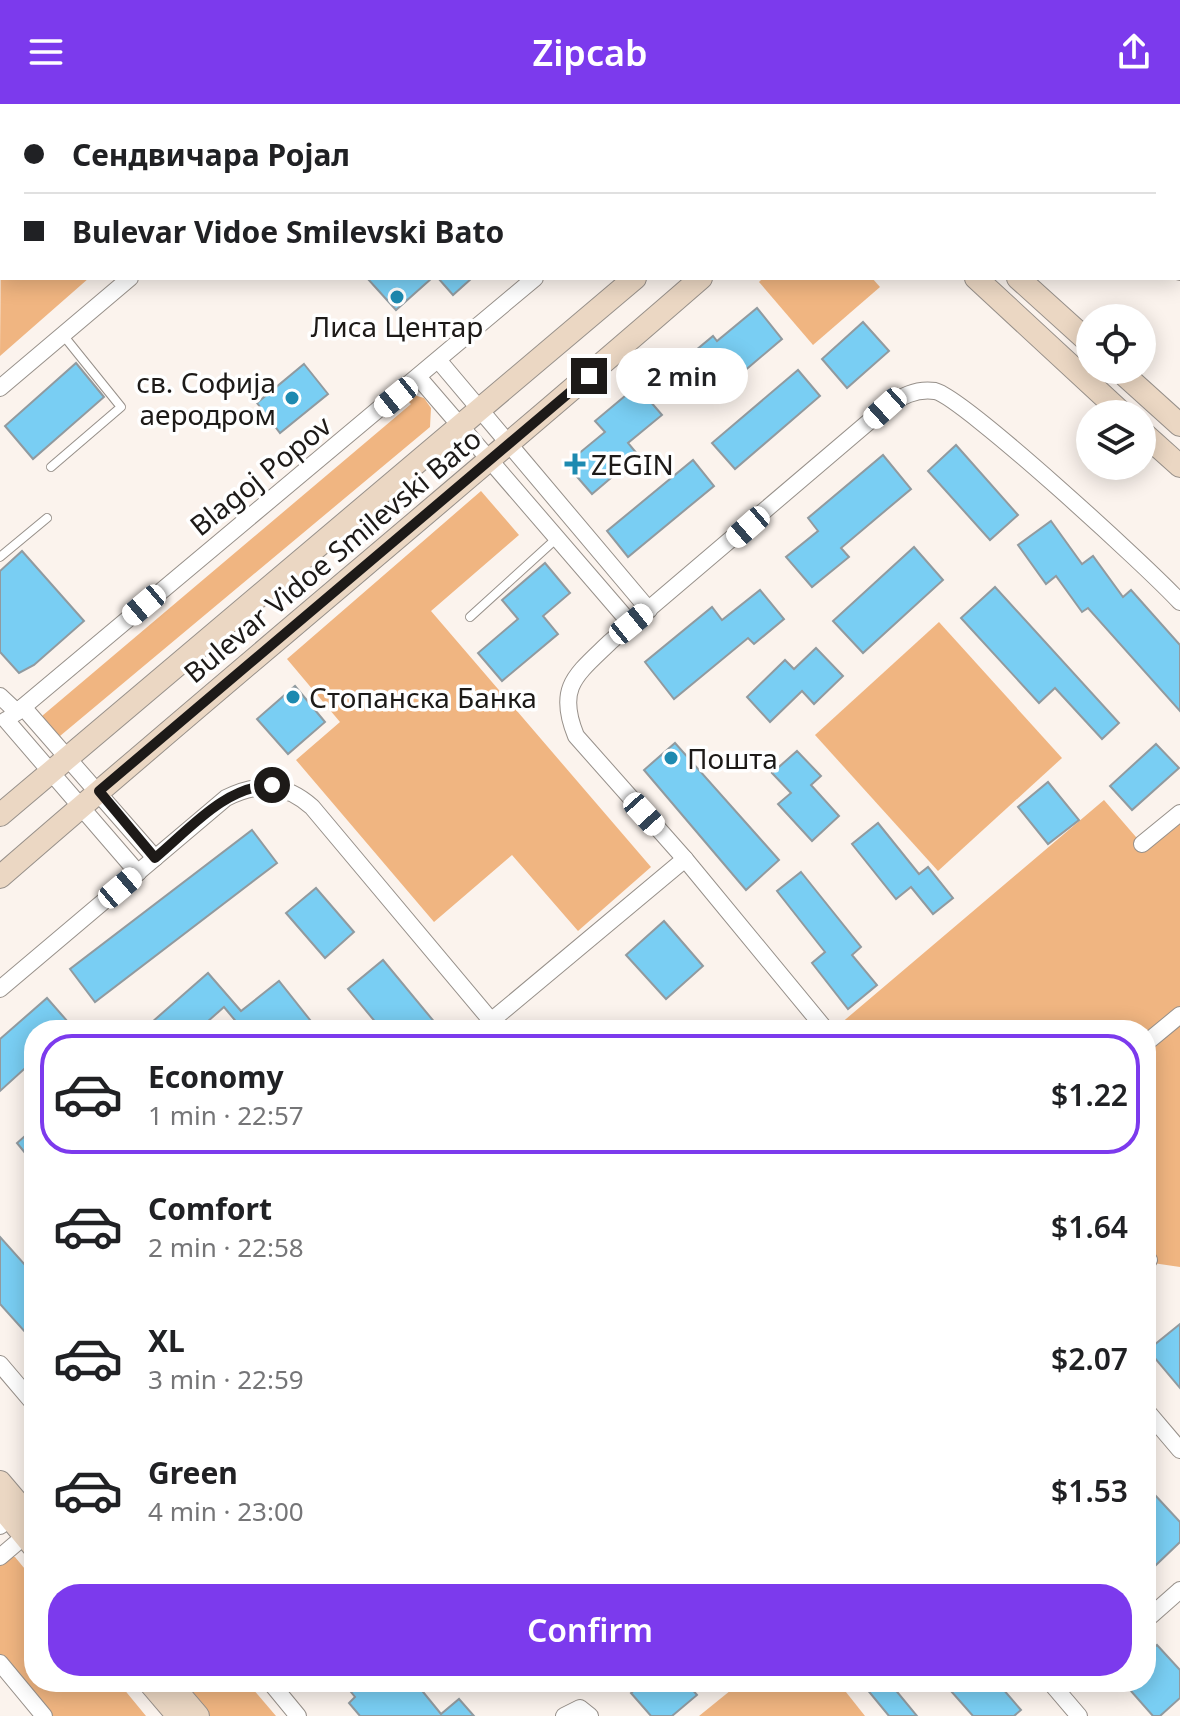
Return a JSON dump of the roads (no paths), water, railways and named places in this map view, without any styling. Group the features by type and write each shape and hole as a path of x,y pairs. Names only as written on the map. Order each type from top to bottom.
{"street":[{"path":"0,388 128,280"},
{"name":"Blagoj Popov","path":"12,716 533,280"},
{"name":"Bulevar Vidoe Smilevski Bato","path":"0,815 633,280"},
{"name":"Bulevar Vidoe Smilevski Bato","path":"0,877 699,280"},
{"path":"978,280 1107,400"},
{"path":"1020,280 1076,330"},
{"path":"439,361 649,610"},
{"path":"419,378 631,624"},
{"path":"1135,384 1180,425"},
{"path":"818,1020 685,859 600,767 576,736 567,713 568,691 576,675 631,624 885,408 902,396 924,390 951,398 1055,486 1180,602"},
{"path":"1156,445 1180,466"},
{"path":"0,696 12,716 61,763 90,798 138,873"},
{"path":"0,989 226,798 258,786 287,790 312,807 491,1020"},
{"path":"90,798 155,858"},
{"path":"1142,844 1180,813"},
{"path":"500,1020 570,946 685,859"},
{"path":"1156,1035 1180,1015"},
{"path":"0,1364 24,1392"},
{"path":"1156,1422 1180,1450"},
{"path":"0,1482 21,1521 0,1557"},
{"path":"1156,1611 1180,1590"},
{"path":"0,1663 24,1692"},
{"path":"24,1692 44,1716"},
{"path":"158,1692 178,1716"},
{"path":"178,1692 198,1716"},
{"path":"278,1692 298,1716"},
{"path":"1058,1692 1079,1716"},
{"path":"564,1716 580,1708 590,1716"}],"lane":[{"path":"51,467 121,407 63,335"},
{"path":"0,557 47,518"},
{"path":"470,617 557,538"}],"place":[{"name":"Лиса Центар","path":"397,297"},
{"name":"св. Софија аеродром","path":"292,398"},
{"name":"ZEGIN","path":"575,464"},
{"name":"Стопанска Банка","path":"293,697"},
{"name":"Пошта","path":"671,758"}]}
